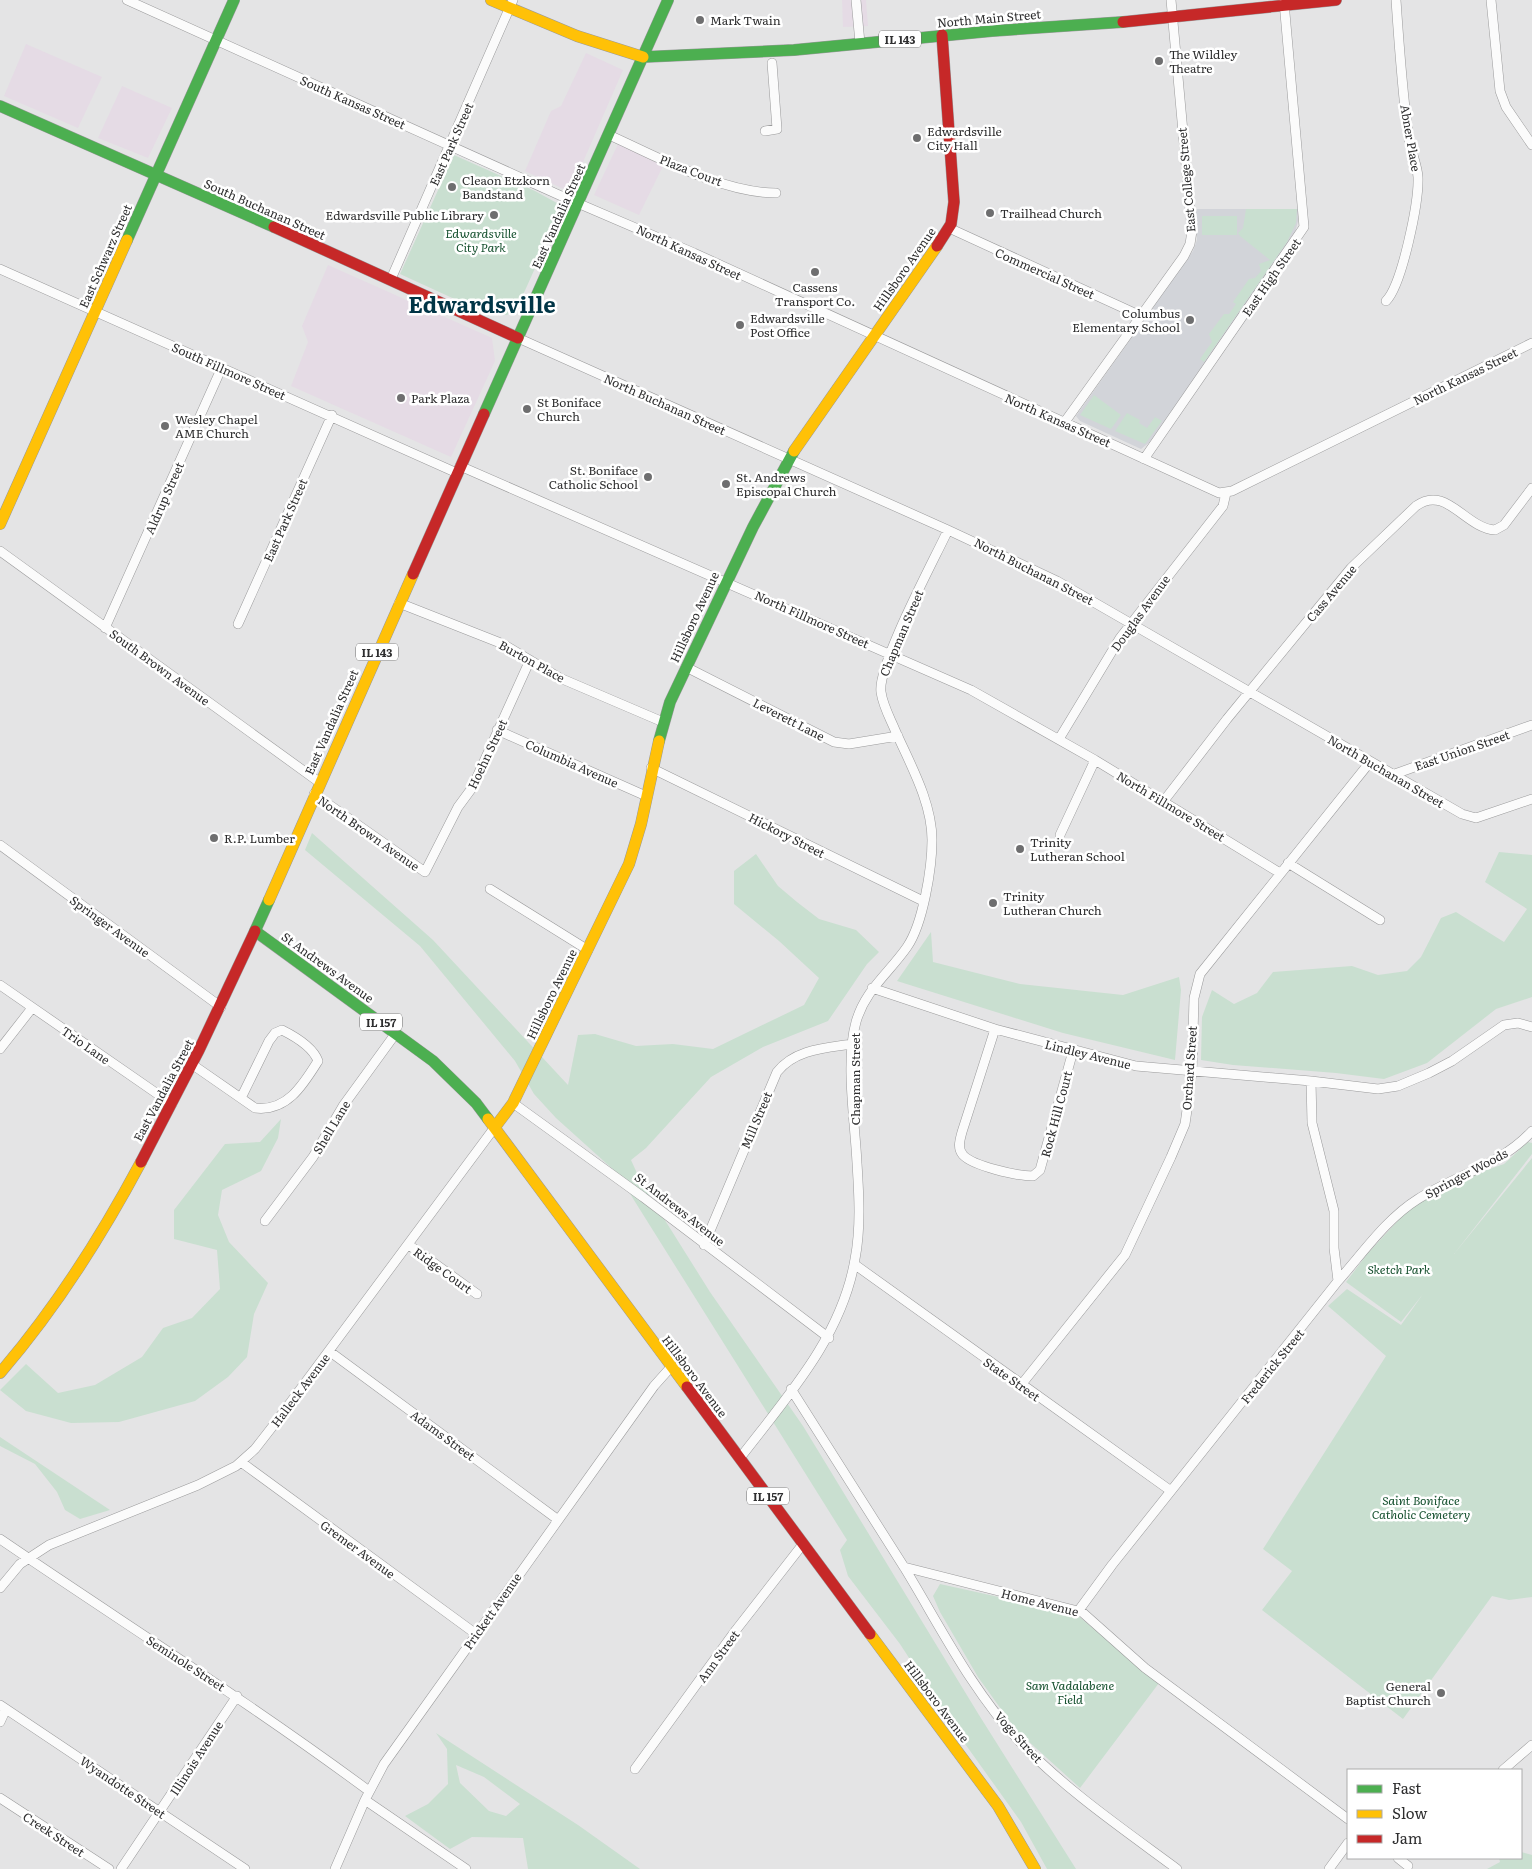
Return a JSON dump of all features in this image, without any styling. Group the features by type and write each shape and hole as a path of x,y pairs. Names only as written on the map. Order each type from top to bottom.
{"main road":[{"name":"East Schwarz Street","path":"0,524 154,175 234,0"},
{"name":"North Main Street","path":"491,0 512,4 589,41 643,57 794,50 942,35 1173,17 1284,3 1336,0"},
{"name":"East Vandalia Street","path":"0,1373 36,1332 84,1263 192,1066 221,1006 399,603 580,202 668,0"},
{"name":"Hillsboro Avenue","path":"942,35 953,194 949,228 788,459 686,667 663,722 629,864 513,1103 495,1127 998,1806 1035,1869"},
{"name":"South Buchanan Street","path":"0,106 391,279 518,338"},
{"name":"St Andrews Avenue","path":"254,931 433,1061 465,1090 495,1127"}],"street":[{"name":"South Kansas Street","path":"127,0 580,202"},
{"path":"856,0 860,43"},
{"name":"East College Street","path":"1064,423 1190,244 1191,223 1171,0"},
{"name":"Abner Place","path":"1386,301 1393,292 1402,264 1418,186 1416,162 1408,136 1396,0"},
{"path":"1491,0 1500,91 1506,107 1532,145"},
{"name":"East High Street","path":"1144,458 1289,252 1304,227 1284,3"},
{"name":"East Park Street","path":"391,279 512,4"},
{"path":"765,130 777,129 772,63"},
{"name":"Plaza Court","path":"609,135 715,180 759,193 776,192"},
{"name":"North Kansas Street","path":"580,202 1219,493 1226,493 1532,343"},
{"name":"Commercial Street","path":"949,228 1141,316"},
{"name":"South Fillmore Street","path":"0,269 222,368 459,469"},
{"name":"North Buchanan Street","path":"518,338 948,530 1057,581 1131,622 1392,775 1469,817 1485,816 1532,799"},
{"name":"Aldrup Street","path":"105,628 222,368"},
{"name":"East Park Street","path":"238,624 332,415"},
{"name":"North Fillmore Street","path":"459,469 727,582 983,696 1095,760 1280,873"},
{"name":"Cass Avenue","path":"1163,802 1249,692 1351,568 1423,500 1438,499 1473,522 1495,530 1504,525 1532,488"},
{"name":"Douglas Avenue","path":"1059,739 1131,622 1223,506 1226,493"},
{"name":"Chapman Street","path":"740,1458 829,1338 854,1264 859,1206 852,1044 858,1017 872,988 913,938 923,901 932,839 928,809 883,703 880,690 883,669 948,530"},
{"name":"South Brown Avenue","path":"0,551 320,782"},
{"name":"Burton Place","path":"399,603 503,644 560,678 663,722"},
{"name":"Hoehn Street","path":"425,872 458,808 472,788 530,660"},
{"name":"Leverett Lane","path":"686,667 834,742 849,744 898,736"},
{"name":"East Union Street","path":"1392,775 1532,725"},
{"name":"Columbia Avenue","path":"497,730 646,796"},
{"path":"1060,835 1095,760"},
{"name":"Orchard Street","path":"1021,1385 1114,1270 1131,1244 1185,1124 1192,1070 1194,998 1200,974 1370,762"},
{"name":"Hickory Street","path":"651,768 923,901"},
{"name":"North Brown Avenue","path":"314,794 425,872"},
{"name":"Springer Avenue","path":"0,845 221,1006"},
{"path":"1288,863 1380,920"},
{"path":"490,889 588,950"},
{"name":"Trio Lane","path":"0,985 172,1104"},
{"name":"Lindley Avenue","path":"872,988 994,1028 1073,1051 1136,1066 1311,1080"},
{"path":"0,1049 32,1008"},
{"path":"1338,1281 1334,1248 1334,1211 1312,1123 1311,1080 1378,1089 1398,1086 1452,1061 1504,1025 1518,1023 1532,1027"},
{"name":"Rock Hill Court","path":"994,1028 961,1133 960,1147 963,1155 969,1160 1006,1172 1033,1176 1040,1170 1062,1085 1073,1051"},
{"path":"192,1066 255,1108 276,1107 303,1086 318,1062 315,1053 282,1030 275,1033 268,1041 241,1098"},
{"name":"Shell Lane","path":"266,1221 313,1157 343,1106 396,1033"},
{"name":"Mill Street","path":"704,1246 777,1072 798,1055 852,1044"},
{"name":"St Andrews Avenue","path":"513,1103 643,1196 704,1246 829,1338"},
{"name":"Halleck Avenue","path":"0,1588 10,1575 28,1558 71,1536 198,1485 241,1462 271,1428 495,1127"},
{"name":"Springer Woods","path":"1338,1281 1389,1223 1416,1200 1505,1154 1532,1131"},
{"name":"Ridge Court","path":"409,1245 477,1294"},
{"name":"State Street","path":"854,1264 1171,1492"},
{"name":"Frederick Street","path":"1079,1610 1338,1281"},
{"name":"Adams Street","path":"329,1351 557,1519"},
{"name":"Prickett Avenue","path":"335,1869 367,1795 384,1764 557,1519 654,1386 671,1367"},
{"path":"791,1389 904,1567"},
{"name":"Gremer Avenue","path":"241,1462 476,1634"},
{"name":"Seminole Street","path":"0,1539 237,1696 466,1869"},
{"name":"Ann Street","path":"635,1769 736,1630 803,1544"},
{"name":"Home Avenue","path":"904,1567 1079,1610 1087,1615 1145,1668 1347,1818"},
{"name":"Voge Street","path":"904,1567 969,1675 986,1700 1019,1741 1061,1780 1177,1869"},
{"name":"Illinois Avenue","path":"121,1869 237,1696"},
{"path":"0,1722 3,1707"},
{"name":"Wyandotte Street","path":"3,1707 245,1869"},
{"path":"1504,1769 1532,1745"},
{"name":"Creek Street","path":"0,1798 110,1869"},
{"path":"1329,1869 1347,1844"},
{"path":"1399,1859 1408,1866"}],"shaded area":[{"path":"842,0 866,0 868,26 843,27"},
{"path":"26,44 102,77 78,128 4,96"},
{"path":"586,53 623,70 570,192 525,171 551,111 561,106"},
{"path":"122,86 172,108 148,158 98,138"},
{"path":"618,144 664,164 639,215 594,195"},
{"name":"Columbus Elementary School","path":"1194,209 1299,209 1299,217 1295,233 1150,442 1141,449 1080,421 1076,416 1193,251 1197,240"},
{"path":"328,265 492,338 495,361 451,457 291,386 308,342 302,326"}],"green space":[{"name":"Edwardsville City Park","path":"454,155 535,191 566,208 545,246 518,306 507,315 485,313 400,274"},
{"path":"1246,209 1297,209 1296,223 1287,242 1204,362 1200,359 1212,342 1209,334 1224,314 1229,314 1236,304 1233,302 1249,279 1255,278 1261,271 1259,264 1270,260 1238,233 1243,228"},
{"path":"1202,216 1237,216 1237,235 1202,235"},
{"path":"1094,395 1121,415 1111,429 1080,415"},
{"path":"1127,413 1140,420 1139,423 1147,428 1155,417 1162,421 1145,444 1115,431"},
{"path":"312,833 433,940 568,1085 578,1035 595,1034 636,1046 673,1044 713,1049 804,1005 819,978 779,941 734,904 734,871 756,854 778,886 797,902 819,919 856,930 879,952 867,964 828,1021 763,1047 711,1077 646,1148 631,1160 641,1182 710,1292 803,1426 979,1715 1076,1869 1047,1869 1021,1822 963,1741 900,1644 848,1576 840,1550 847,1540 617,1173 556,1118 534,1094 515,1061 420,946 305,850"},
{"path":"1499,852 1532,855 1532,997 1496,1009 1427,1063 1384,1079 1336,1073 1233,1065 1201,1060 1202,1017 1212,990 1234,1004 1257,993 1273,972 1352,966 1378,975 1407,971 1421,957 1441,918 1456,912 1504,942 1527,909 1485,882"},
{"path":"931,932 933,962 1020,984 1123,995 1179,977 1181,990 1175,1060 1063,1033 897,981"},
{"path":"281,1119 278,1138 261,1171 222,1190 218,1215 229,1242 268,1283 254,1314 247,1357 228,1377 195,1401 119,1422 71,1423 26,1411 0,1390 26,1364 58,1393 95,1385 142,1357 163,1328 192,1318 220,1289 217,1250 174,1239 174,1210 225,1144 260,1142"},
{"name":"Saint Boniface Catholic Cemetery","path":"1528,1142 1532,1143 1532,1154 1454,1254 1532,1158 1532,1597 1509,1600 1492,1596 1403,1719 1262,1610 1292,1571 1263,1549 1386,1356 1328,1306 1347,1289 1401,1325 1423,1294 1401,1322 1346,1282 1368,1253 1406,1212 1429,1197 1472,1175 1504,1164"},
{"path":"0,1437 110,1510 80,1519 65,1510 57,1492 35,1464 0,1446"},
{"name":"Sam Vadalabene Field","path":"940,1584 1076,1614 1159,1683 1080,1788 1016,1730 978,1677 940,1612 933,1596"},
{"path":"436,1733 578,1825 640,1869 528,1869 523,1838 472,1837 450,1849 405,1816 428,1804 448,1784 447,1749","holes":["456,1765 484,1777 520,1804 506,1816 489,1811 460,1783"]},
{"path":"1522,1852 1532,1855 1532,1869 1487,1869 1500,1862 1499,1859 1522,1859"}],"traffic: fast":[{"path":"127,240 234,0"},
{"path":"484,414 668,0"},
{"path":"643,57 794,50 992,31 1123,22"},
{"path":"0,106 274,227"},
{"path":"659,741 670,702 753,527 794,451"},
{"path":"269,900 255,931 433,1061 476,1103 488,1119"}],"traffic: slow":[{"path":"491,0 577,36 643,57"},
{"path":"0,524 127,240"},
{"path":"794,451 937,246"},
{"path":"269,900 413,574"},
{"path":"495,1127 513,1103 629,864 641,824 659,741"},
{"path":"488,1119 687,1387"},
{"path":"0,1373 40,1323 94,1245 141,1162"},
{"path":"870,1634 998,1806 1035,1869"}],"traffic: jam":[{"path":"1123,22 1336,0"},
{"path":"937,246 951,224 954,202 942,35"},
{"path":"274,227 518,338"},
{"path":"413,574 484,414"},
{"path":"141,1162 199,1050 255,931"},
{"path":"687,1387 870,1634"}],"place":[{"name":"Mark Twain","path":"700,20"},
{"name":"The Wildley Theatre","path":"1159,61"},
{"name":"Edwardsville City Hall","path":"917,138"},
{"name":"Cleaon Etzkorn Bandstand","path":"452,187"},
{"name":"Trailhead Church","path":"990,213"},
{"name":"Edwardsville Public Library","path":"494,215"},
{"name":"Cassens Transport Co.","path":"815,272"},
{"name":"Columbus Elementary School","path":"1190,320"},
{"name":"Edwardsville Post Office","path":"740,325"},
{"name":"Park Plaza","path":"401,398"},
{"name":"St Boniface Church","path":"527,409"},
{"name":"Wesley Chapel AME Church","path":"165,426"},
{"name":"St. Boniface Catholic School","path":"648,477"},
{"name":"St. Andrews Episcopal Church","path":"726,484"},
{"name":"R.P. Lumber","path":"214,838"},
{"name":"Trinity Lutheran School","path":"1020,849"},
{"name":"Trinity Lutheran Church","path":"993,903"},
{"name":"General Baptist Church","path":"1441,1693"}],"district":[{"name":"Edwardsville","path":"482,303"}],"park label":[{"name":"Sketch Park","path":"1399,1269"}]}
